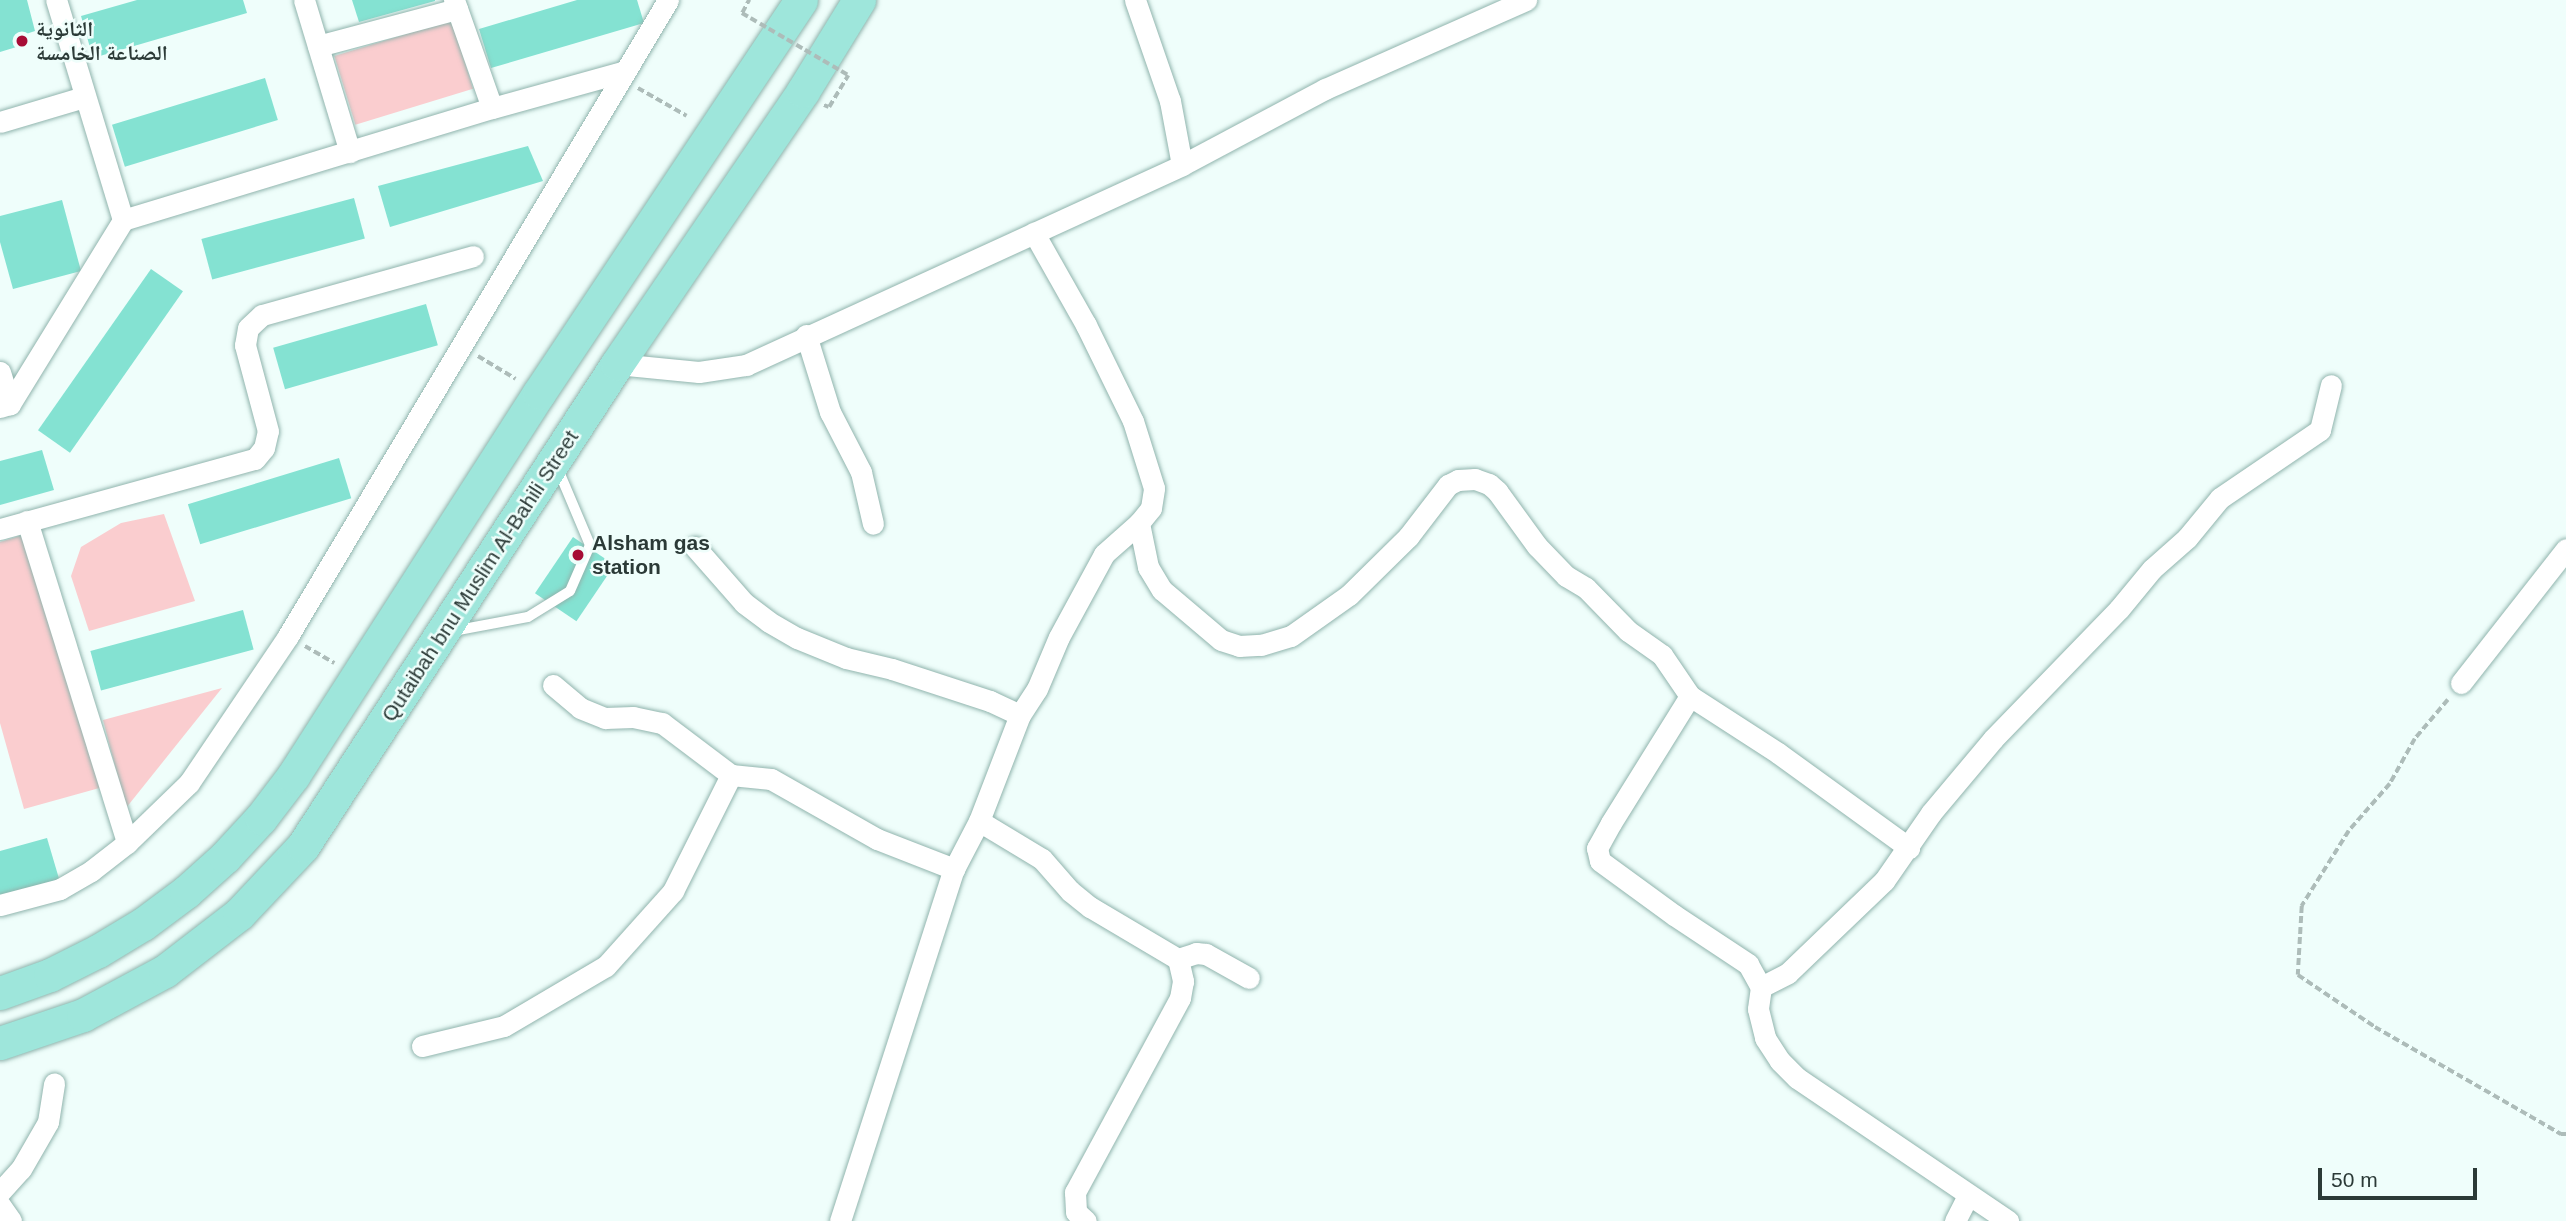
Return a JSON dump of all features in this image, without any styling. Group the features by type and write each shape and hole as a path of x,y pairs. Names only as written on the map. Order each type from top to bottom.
{"main road":[{"path":"0,993 74,963 143,924 186,892 225,857 261,818 293,776 539,393 801,0"},
{"name":"Qutaibah bnu Muslim Al-Bahili Street","path":"0,1043 72,1019 125,995 175,964 239,914 303,846 617,364 803,91 859,0"}],"street":[{"path":"56,0 123,220"},
{"path":"304,0 350,152"},
{"path":"0,905 60,888 127,843 189,783 288,636 668,0"},
{"path":"1135,0 1170,101 1182,165"},
{"path":"617,364 699,372 746,365 806,335 1182,165 1325,89 1526,0"},
{"path":"318,46 456,5 492,108"},
{"path":"5,405 123,220 492,108 623,75"},
{"path":"0,122 84,97"},
{"path":"840,1221 954,869 979,821 1020,715 1037,689 1087,582 1104,554 1152,508 1154,488 1133,421 1086,325 1034,233"},
{"path":"0,528 255,459 264,448 268,431 245,345 248,328 262,315 473,256"},
{"path":"806,335 830,412 861,472 873,524"},
{"path":"0,372 5,405"},
{"path":"1761,987 1788,973 1884,881 1909,848 1930,813 1993,739 2119,609 2152,569 2187,538 2220,498 2320,430 2331,385"},
{"path":"1139,523 1148,567 1162,590 1222,640 1239,646 1261,645 1291,636 1339,603 1408,537 1448,485 1458,480 1475,479 1497,491 1537,546 1566,576 1586,588 1628,631 1662,655 1690,696 1758,739 1909,848"},
{"path":"27,521 127,843"},
{"path":"695,547 744,603 797,638 846,658 892,669 990,701 1020,715"},
{"path":"2461,683 2566,549"},
{"path":"553,685 580,708 606,718 633,717 662,723 731,775 771,779 877,839 954,869"},
{"path":"1690,696 1597,848 1600,861 1748,964 1761,987 1758,1009 1765,1038 1780,1061 1816,1091 2008,1221"},
{"path":"422,1046 504,1026 606,966 673,891 731,775"},
{"path":"979,821 1042,859 1070,891 1090,907 1178,960 1184,981 1180,998 1075,1192 1076,1212 1086,1221"},
{"path":"1178,960 1195,953 1206,954 1249,978"},
{"path":"0,1192 21,1169 48,1122 54,1083"},
{"path":"1955,1221 1968,1195"},
{"path":"0,1205 11,1221"}],"lane":[{"path":"444,632 527,617 570,591 590,545 554,461"}],"path":[{"path":"749,0 742,13 848,75 829,107"},
{"path":"623,75 687,116"},
{"path":"461,346 539,393"},
{"path":"288,636 339,665"},
{"path":"2461,683 2415,739 2389,784 2349,831 2302,906 2298,975 2375,1027 2561,1134 2566,1134"}],"shaded area":[{"path":"452,20 473,89 355,125 334,56"},
{"path":"164,514 195,601 89,631 71,576 81,547 121,523"},
{"path":"26,534 103,787 24,809 0,723 0,542"},
{"path":"222,688 126,808 103,720"}],"building":[{"path":"0,0 27,0 35,31 20,36 23,45 0,52"},
{"path":"137,0 243,0 247,13 93,58 81,16"},
{"path":"352,0 435,0 435,1 359,22"},
{"path":"577,0 637,0 644,23 491,68 479,29"},
{"path":"265,78 278,120 125,167 112,125"},
{"path":"528,146 543,181 390,227 378,186"},
{"path":"354,198 365,239 212,279 201,239"},
{"path":"62,200 81,271 13,289 0,242 0,216"},
{"path":"151,269 183,291 70,453 38,430"},
{"path":"426,304 438,345 285,389 273,348"},
{"path":"42,450 54,490 0,505 0,461"},
{"path":"339,458 351,498 200,544 188,504"},
{"path":"573,537 614,565 576,621 535,593"},
{"path":"243,610 254,650 101,690 90,651"},
{"path":"47,838 60,882 0,897 0,851"}],"place":[{"name":"الثانوية الصناعة الخامسة","path":"22,41"},
{"name":"Alsham gas station","path":"578,555"}]}
